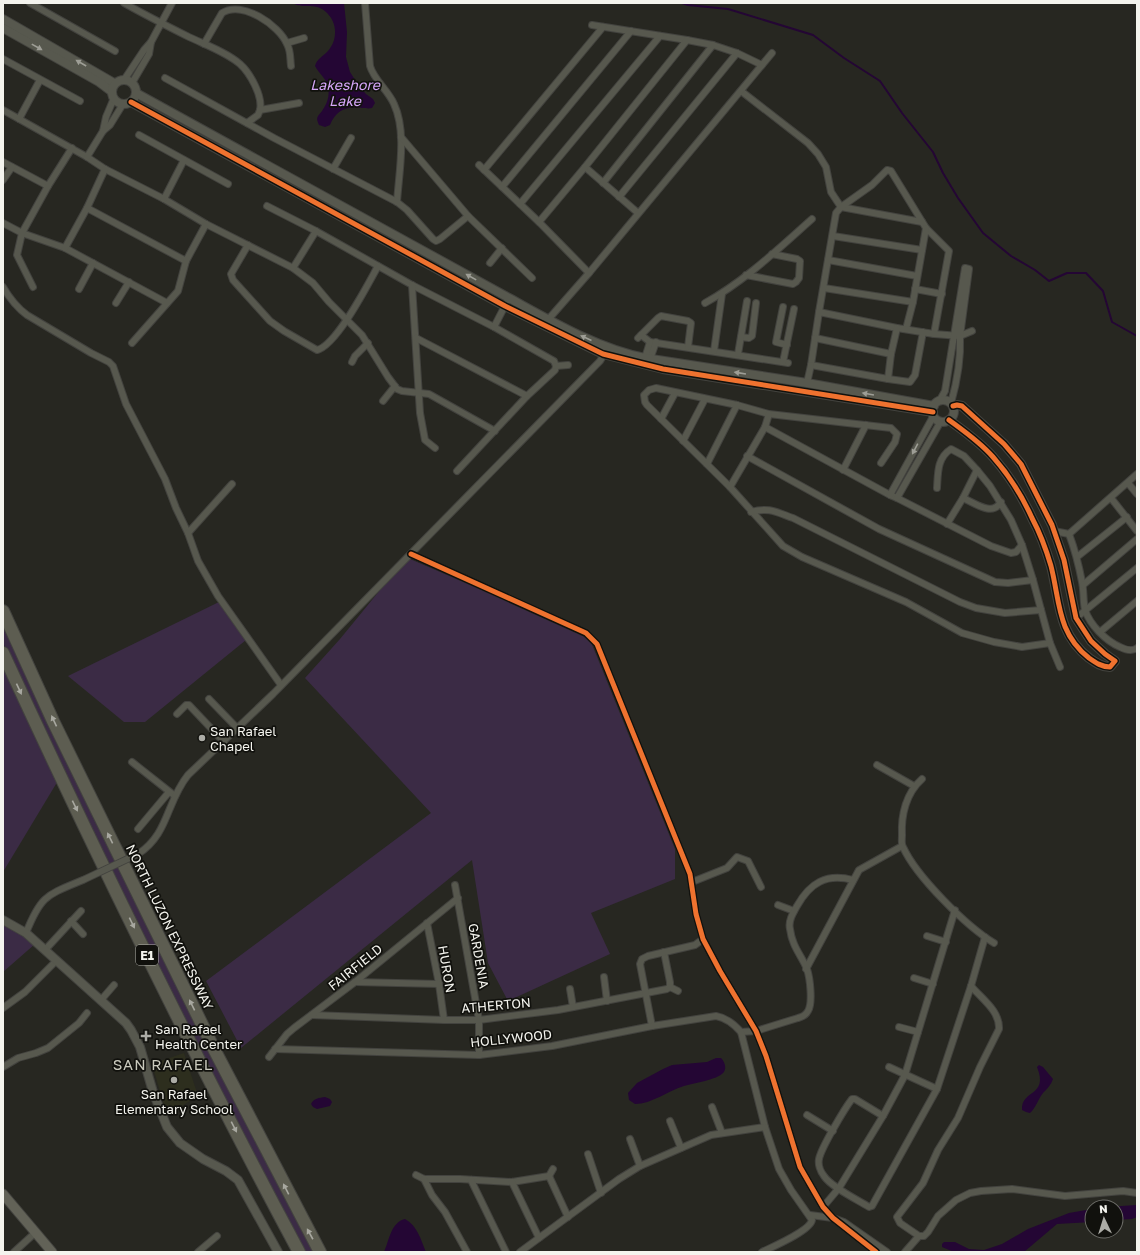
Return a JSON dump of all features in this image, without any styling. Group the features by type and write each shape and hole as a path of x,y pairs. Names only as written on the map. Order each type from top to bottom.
{"highway":[{"name":"NORTH LUZON EXPRESSWAY","path":"3,611 54,721 201,1024 320,1252"},
{"name":"E1","path":"3,654 96,850 186,1033 299,1252"}],"main road":[{"path":"3,1194 52,1252"}],"street":[{"path":"30,3 115,51"},
{"path":"124,3 228,56 248,72 254,82 261,104 258,115 247,123"},
{"path":"124,80 151,42 172,3"},
{"path":"365,3 370,66 372,72 394,102 398,116 401,137 397,202"},
{"path":"204,44 222,13 226,9 234,7 241,8 255,13 277,29 287,43 290,51 291,66"},
{"path":"3,19 113,91 118,102 127,103 545,322 603,354 807,383 934,411 974,439 988,452 1009,477 1025,504 1042,539 1056,588 1062,622 1068,634 1079,650 1096,663 1110,668 1115,661 1091,641 1077,620 1064,560 1052,525 1021,464 1004,444 962,406 952,405 946,400 940,400"},
{"path":"592,25 713,44 737,53 762,66"},
{"path":"484,170 603,27"},
{"path":"3,28 113,91"},
{"path":"502,187 631,31"},
{"path":"520,204 660,36"},
{"path":"287,43 304,38"},
{"path":"539,222 687,40"},
{"path":"132,83 149,54 151,42"},
{"path":"603,183 713,44"},
{"path":"620,197 737,53"},
{"path":"545,322 589,273 772,53"},
{"path":"3,59 80,101"},
{"path":"165,78 397,202 407,210 436,241 468,216"},
{"path":"19,118 40,80"},
{"path":"103,131 113,91 118,80 124,80 132,83 135,87 136,93"},
{"path":"741,91 808,143 818,154 826,167 831,192 840,207 924,225"},
{"path":"87,157 103,131 110,125 136,93"},
{"path":"136,93 507,302"},
{"path":"260,110 299,102"},
{"path":"3,110 72,148 105,169 164,199 206,224 293,268 313,283 368,343 398,389 429,394 495,431"},
{"path":"139,135 228,184"},
{"path":"401,137 468,216 532,278"},
{"path":"333,169 351,138"},
{"path":"33,287 17,255 22,233 48,186 72,148"},
{"path":"164,199 184,160"},
{"path":"3,162 48,186"},
{"path":"479,165 539,222 589,273"},
{"path":"3,180 12,167"},
{"path":"585,167 638,213"},
{"path":"65,248 87,208 105,169"},
{"path":"807,383 836,213 840,207 872,185 887,170 891,171 924,225 949,251 934,334"},
{"path":"267,206 316,231 412,285 554,361 556,366 555,370 527,396 457,471"},
{"path":"87,208 186,261"},
{"path":"705,303 722,294 772,254 812,219"},
{"path":"3,223 22,233 65,248 167,303"},
{"path":"132,343 178,290 186,261 206,224"},
{"path":"906,329 913,302 922,250 924,225"},
{"path":"293,268 316,231"},
{"path":"833,236 922,250"},
{"path":"248,245 231,274 233,280 270,321 317,350 324,346 347,320 378,266"},
{"path":"490,263 502,248"},
{"path":"746,275 793,284 796,282 799,278 800,261 797,259 772,254"},
{"path":"828,260 917,276"},
{"path":"79,290 93,263"},
{"path":"890,495 944,391 956,336 967,269"},
{"path":"116,303 128,282"},
{"path":"412,285 423,434 425,440 435,448"},
{"path":"3,286 17,308 91,353 109,362 113,366 126,404 165,479 198,561 218,596 281,685"},
{"path":"824,288 913,302"},
{"path":"915,289 942,294"},
{"path":"714,351 722,294"},
{"path":"738,354 745,301 758,303 752,336 749,338 741,337"},
{"path":"494,328 507,302"},
{"path":"688,347 691,326 688,321 661,316 640,337 653,342 714,351 738,354 785,363 787,345 795,309 781,307 776,342 787,345"},
{"path":"819,312 934,334 956,336 972,331"},
{"path":"545,322 670,370 934,411"},
{"path":"888,379 897,328"},
{"path":"811,365 906,382 912,380 915,375 923,332"},
{"path":"897,498 945,420 954,412 952,405 958,369 956,336"},
{"path":"416,338 527,396"},
{"path":"815,338 892,354"},
{"path":"647,361 653,342"},
{"path":"352,362 355,356 368,343"},
{"path":"26,933 36,910 46,897 138,854 157,837 180,785 188,776 281,685 600,361 603,354 602,345"},
{"path":"556,366 568,365"},
{"path":"383,401 395,386"},
{"path":"881,463 895,442 897,434 890,428 769,414 738,405 656,388 649,390 644,395 645,402 730,487 783,546 802,557 906,602 962,633 994,642 1022,647 1050,643"},
{"path":"661,419 675,393"},
{"path":"683,440 705,398"},
{"path":"707,464 738,405"},
{"path":"730,487 764,426 769,414"},
{"path":"843,470 866,425"},
{"path":"764,426 890,495 991,546 1016,552 1022,545"},
{"path":"937,488 939,465 946,452 951,449 964,456 990,486 1001,502 1012,520 1022,545 1050,643 1060,667"},
{"path":"747,456 879,529 995,582 1008,583 1033,580"},
{"path":"947,524 963,498 977,470"},
{"path":"1069,534 1137,474"},
{"path":"1128,483 1137,494"},
{"path":"188,533 232,484"},
{"path":"963,498 992,510 998,507 1001,502"},
{"path":"1111,498 1137,531"},
{"path":"751,512 763,509 774,511 793,518 960,602 976,608 1004,613 1041,610"},
{"path":"1077,557 1127,517"},
{"path":"1052,525 1054,531 1069,534"},
{"path":"1069,534 1077,557 1087,613 1092,623 1110,642 1124,649 1133,650 1137,648"},
{"path":"1083,584 1137,539"},
{"path":"411,554 586,633 596,644 690,874 696,914 704,939 727,984 756,1031 766,1056 797,1161 823,1207 833,1218 876,1252"},
{"path":"1077,620 1087,613 1137,568"},
{"path":"1100,632 1137,601"},
{"path":"209,699 238,728"},
{"path":"177,714 186,705 189,705 224,742"},
{"path":"132,762 175,796"},
{"path":"877,765 914,786"},
{"path":"922,779 914,786 906,802 901,820 902,846 923,878 955,910 985,937 994,942"},
{"path":"138,829 169,792"},
{"path":"806,969 858,870 902,846"},
{"path":"692,882 727,868 735,858 740,857 748,861 761,887"},
{"path":"762,1252 790,1238 809,1225 812,1220 810,1215 791,1190 779,1169 765,1127 741,1032 756,1031 804,1016 809,1011 810,996 806,969 796,950 789,928 794,911 803,895 817,883 828,879 839,878 853,880"},
{"name":"GARDENIA","path":"455,884 479,1020 479,1055"},
{"name":"FAIRFIELD","path":"269,1057 287,1034 355,982 458,898"},
{"path":"778,905 794,911"},
{"path":"823,1207 839,1188 905,1075 955,910"},
{"path":"45,950 80,911"},
{"path":"3,920 26,933 122,1019 132,1030 140,1047 153,1092 170,1131 180,1143 238,1180 278,1252"},
{"path":"71,921 83,934"},
{"name":"HURON","path":"427,923 439,984 444,1020"},
{"path":"927,936 946,942"},
{"path":"882,1116 853,1099 851,1100 833,1131 819,1160 819,1166 824,1177 869,1207 872,1206 936,1089 971,986 985,937"},
{"path":"652,1026 640,964 642,959 648,956 695,945 704,939"},
{"path":"664,952 670,987 678,991"},
{"path":"3,1008 25,992 57,960"},
{"path":"604,977 607,1001"},
{"path":"914,978 933,984"},
{"path":"355,982 439,984"},
{"path":"101,1000 114,985"},
{"path":"971,986 996,1014 999,1029 980,1066 958,1118 938,1150 923,1183 898,1217 900,1223 919,1236 924,1236 938,1216 949,1205 970,1193 1012,1189 1065,1196 1123,1191 1137,1193"},
{"name":"ATHERTON","path":"312,1015 479,1020 573,1008 667,989 670,987"},
{"path":"570,989 573,1008"},
{"path":"3,1067 18,1058 48,1048 79,1023 87,1013"},
{"name":"HOLLYWOOD","path":"275,1048 479,1055 552,1046 652,1026 716,1016 723,1017 731,1022 741,1032"},
{"path":"899,1027 918,1032"},
{"path":"889,1067 936,1089"},
{"path":"712,1106 722,1133"},
{"path":"807,1115 833,1131"},
{"path":"670,1121 681,1148"},
{"path":"520,1252 640,1166 699,1140 722,1133 765,1127"},
{"path":"630,1138 640,1166"},
{"path":"588,1154 601,1193"},
{"path":"549,1176 553,1169"},
{"path":"416,1175 424,1179 460,1179 512,1182 549,1176"},
{"path":"549,1176 568,1217"},
{"path":"424,1179 432,1195 445,1212 467,1252"},
{"path":"471,1180 506,1252"},
{"path":"512,1182 539,1238"},
{"path":"810,1215 833,1218 852,1226 887,1252"},
{"path":"14,1252 36,1232"},
{"path":"198,1252 217,1236"},
{"path":"905,1252 919,1236"}],"shaded area":[{"path":"410,559 579,633 591,642 675,849 675,879 591,913 610,954 508,1001 488,963 472,860 241,1048 206,981 431,813 305,678 340,639 381,589"},
{"path":"219,602 246,640 145,722 124,722 68,676"},
{"path":"3,616 315,1252 302,1252 203,1062 3,643"},
{"path":"3,659 59,779 3,872"},
{"path":"3,922 35,944 3,972"},
{"name":"San Rafael Elementary School","path":"184,1053 198,1096 167,1115 152,1064"}],"water":[{"name":"Lakeshore Lake","path":"293,3 344,3 347,32 346,57 350,72 359,86 373,99 375,103 372,108 351,108 342,110 335,116 330,125 325,127 319,125 317,117 327,103 329,90 326,81 315,66 318,60 327,52 334,42 334,24 327,13 322,9 314,6 300,6"},
{"path":"716,1058 721,1058 725,1066 724,1072 718,1077 686,1085 647,1102 635,1104 629,1100 628,1093 637,1083 663,1069 672,1065 707,1062"},
{"path":"1039,1065 1043,1067 1053,1079 1030,1113 1022,1110 1023,1103 1040,1083 1037,1067"},
{"path":"325,1097 330,1099 332,1102 330,1106 317,1109 311,1104 315,1099"},
{"path":"1137,1205 1137,1217 1124,1220 1124,1206"},
{"path":"1084,1210 1084,1222 1057,1224 1024,1252 954,1252 942,1247 944,1242 955,1242 969,1249 984,1250 1002,1244 1028,1229 1069,1213"},
{"path":"405,1219 416,1229 426,1252 384,1252 391,1232 400,1221"}],"waterway":[{"path":"682,3 688,5 728,9 813,35 844,58 880,81 902,113 933,152 943,173 958,198 983,233 1011,256 1035,270 1049,281 1067,273 1086,273 1103,291 1112,322 1137,336"}],"cycle path":[{"path":"131,102 505,306 603,354 663,369 933,412"},
{"path":"949,420 983,446 999,464 1015,486 1038,529 1045,547 1051,566 1061,616 1065,627 1071,638 1089,658 1099,664 1110,667 1115,661 1091,641 1076,618 1064,560 1052,525 1021,464 1004,444 962,406 953,406"},
{"path":"411,554 586,633 597,644 690,874 696,914 703,939 720,971 756,1031 766,1056 800,1167 823,1207 833,1218 876,1252"}],"place":[{"name":"San Rafael Chapel","path":"202,738"},
{"name":"San Rafael Health Center","path":"146,1036"},
{"name":"San Rafael Elementary School","path":"174,1080"}],"district":[{"name":"SAN RAFAEL","path":"163,1064"}]}
